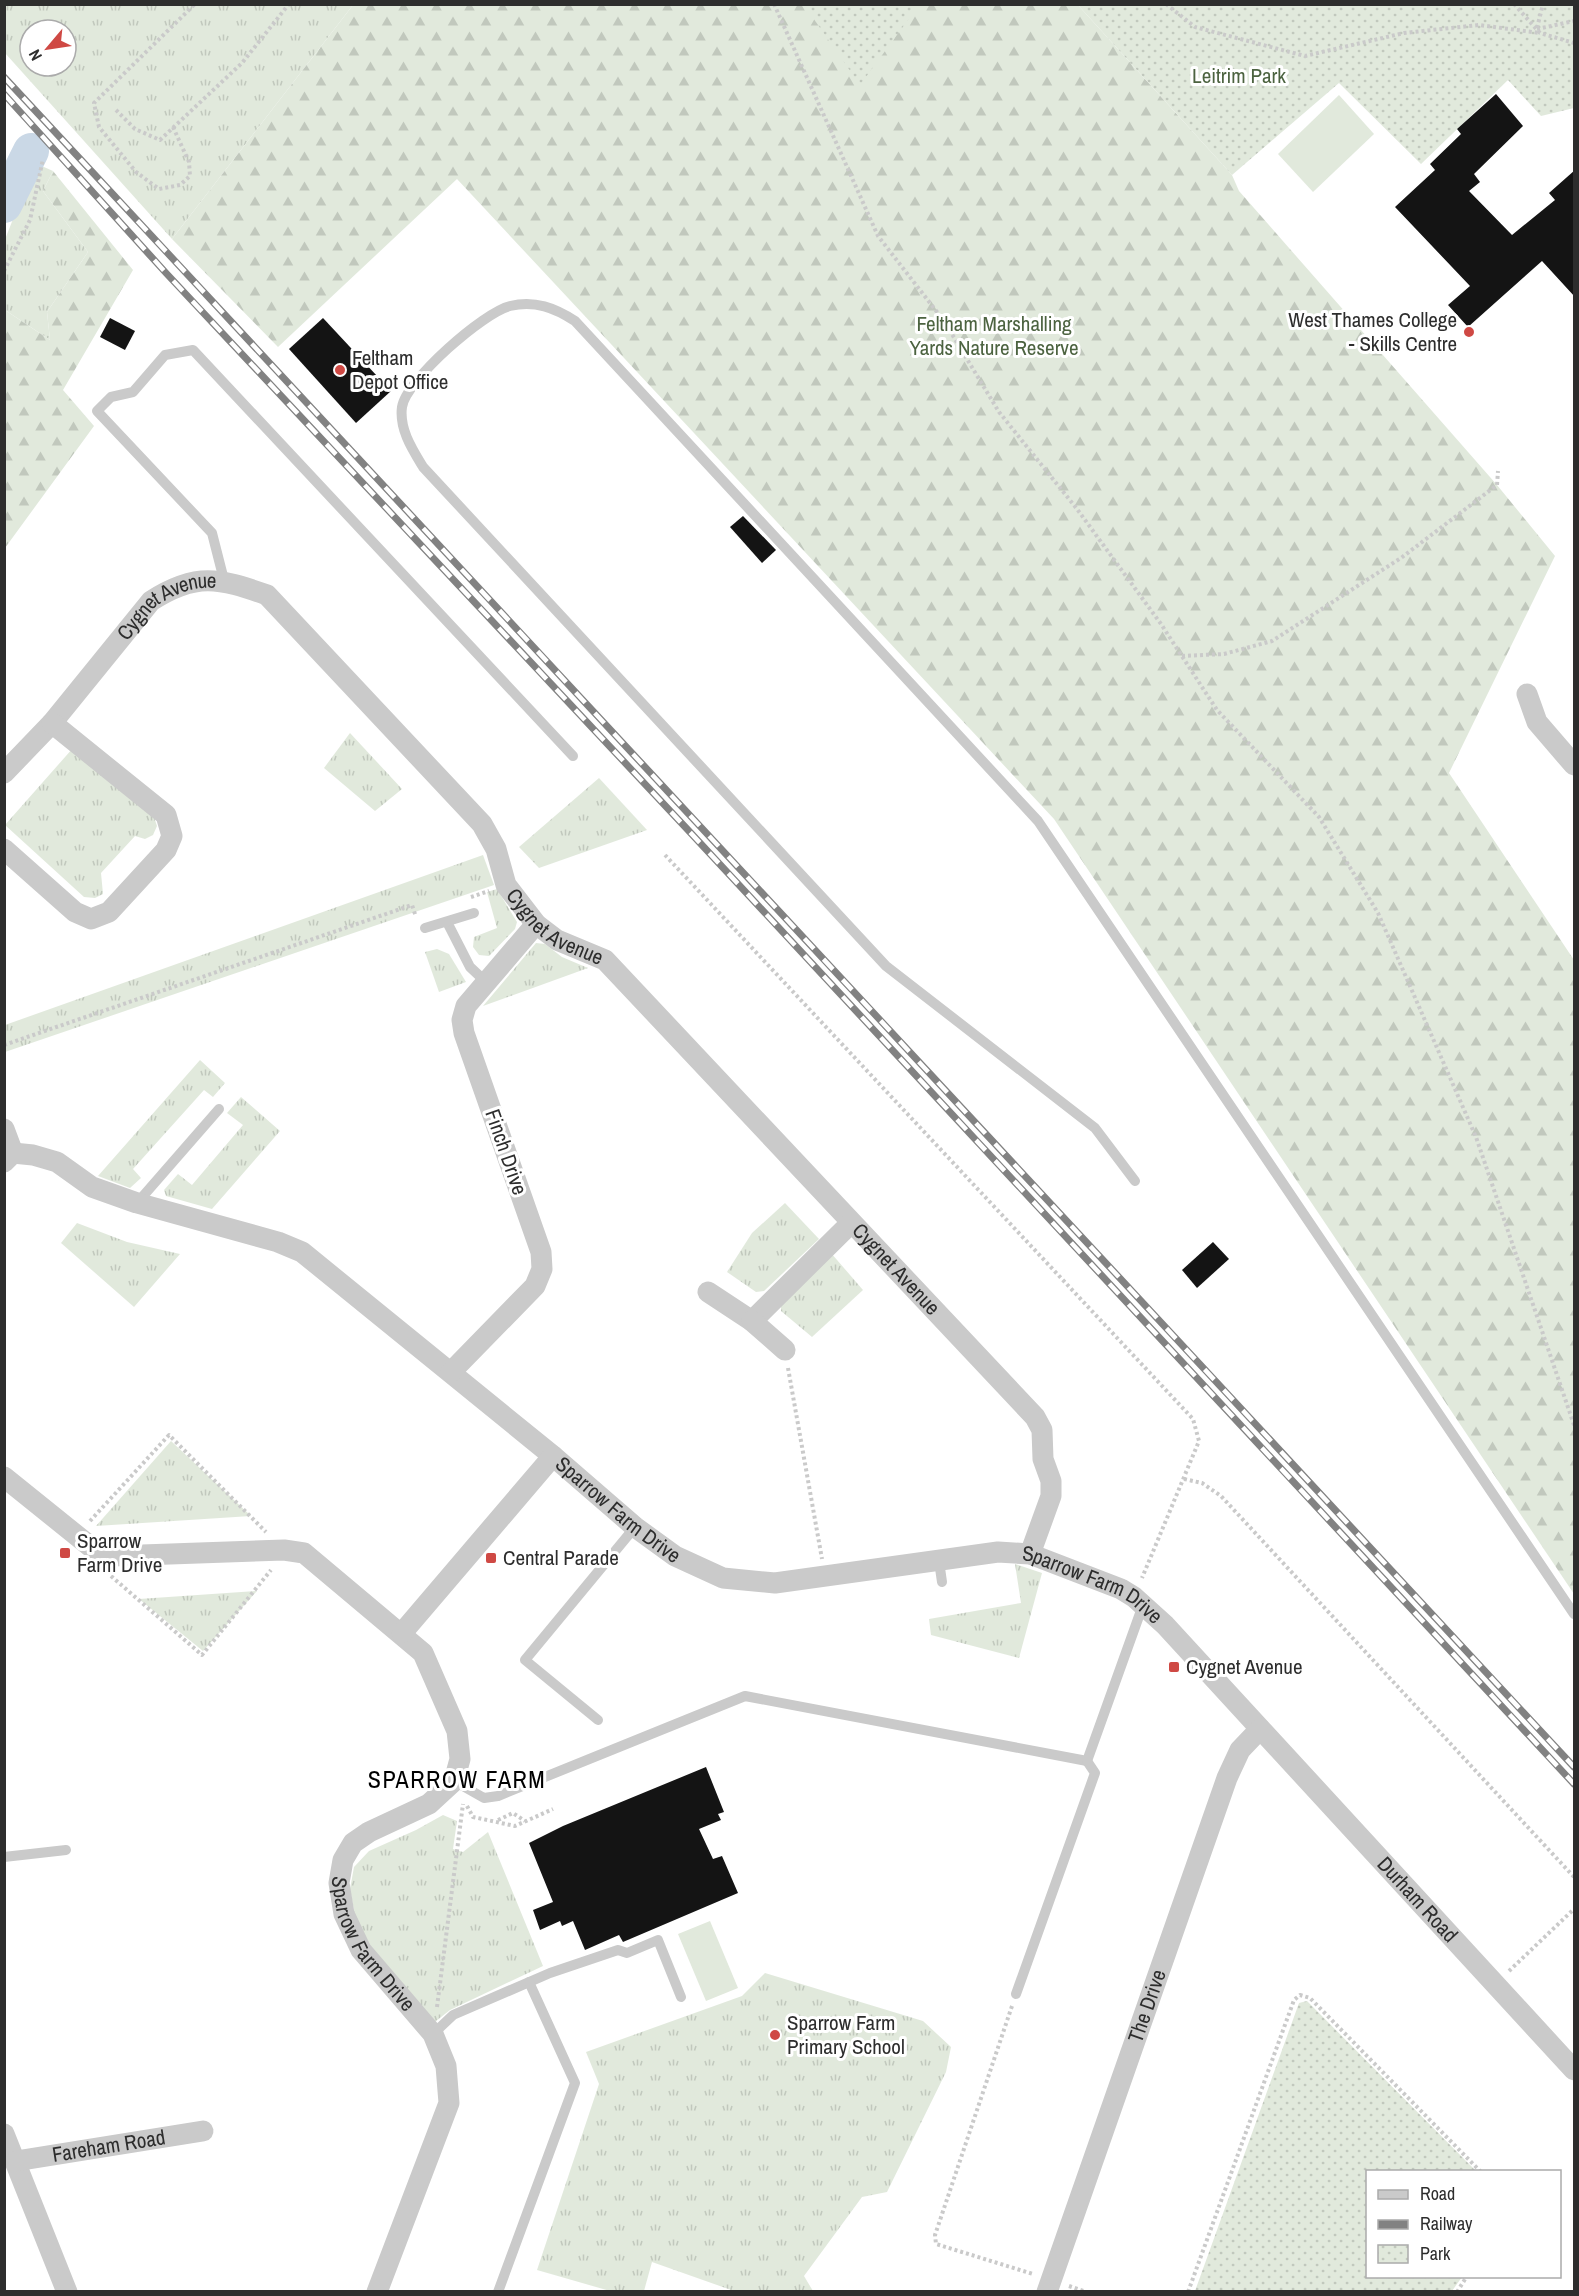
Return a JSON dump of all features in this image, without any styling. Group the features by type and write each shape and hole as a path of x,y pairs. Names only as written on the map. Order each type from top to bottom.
{"street":[{"name":"Cygnet Avenue","path":"4,773 52,723 151,601 171,589 196,580 224,580 267,595 482,824 496,849 506,885 536,924 557,940 605,960 1035,1418 1042,1430 1043,1459 1051,1481 1051,1496 1030,1554"},
{"path":"1527,694 1537,722 1575,765"},
{"path":"4,849 75,912 91,919 109,912 166,850 172,836 166,815 52,723"},
{"name":"Finch Drive","path":"451,1372 535,1286 542,1269 541,1252 464,1033 462,1020 466,1005 536,924"},
{"path":"4,1130 9,1158"},
{"name":"Sparrow Farm Drive","path":"9,1158 33,1155 57,1161 92,1187 137,1203 278,1242 302,1252 553,1456 634,1527 675,1556 723,1578 775,1583 998,1552 1030,1554 1138,1601 1260,1729"},
{"path":"752,1321 851,1222"},
{"path":"708,1292 752,1321 785,1350"},
{"path":"402,1633 553,1456"},
{"path":"4,1477 96,1551 113,1556 284,1550 304,1553 402,1633 423,1653 458,1731 460,1759 454,1781"},
{"name":"Durham Road","path":"1260,1729 1575,2070"},
{"name":"The Drive","path":"1049,2286 1227,1778 1240,1750 1260,1729"},
{"name":"Sparrow Farm Drive","path":"377,2292 449,2103 446,2066 433,2034 361,1950 344,1914 339,1883 343,1860 354,1843 369,1832 429,1804 454,1781"},
{"name":"Fareham Road","path":"16,2162 203,2131"},
{"path":"4,2134 67,2292"}],"lane":[{"path":"1135,1181 1095,1128 886,966 423,467 406,438 402,407 413,382 478,323 508,306 530,304 555,308 574,321 1038,821 1575,1614"},
{"path":"224,580 212,533 96,411 111,397 133,392 165,355 193,350 573,756"},
{"path":"425,928 474,913"},
{"path":"447,921 470,967 486,982"},
{"path":"137,1203 219,1109"},
{"path":"598,1720 525,1660 634,1527"},
{"path":"939,1561 942,1582"},
{"path":"1087,1761 1138,1601"},
{"path":"454,1781 484,1798 498,1796 745,1696 1087,1761 1095,1773 1016,1994"},
{"path":"4,1857 66,1850"},
{"path":"433,2034 453,2015 529,1982 618,1950 627,1953 658,1940 681,1997"},
{"path":"498,2292 575,2083 529,1982"}],"path":[{"path":"173,127 189,162 190,176 180,185 159,189 136,172 99,127 94,103 195,4"},
{"path":"116,110 135,129 160,140 242,63 289,4"},
{"path":"774,4 878,236 945,321 999,412 1077,509 1182,656 1216,710 1319,817 1378,913 1476,1137 1570,1418 1575,1425"},
{"path":"1166,4 1195,27 1305,56 1404,33 1479,25 1540,33 1575,43"},
{"path":"1515,4 1540,33"},
{"path":"1537,29 1543,4"},
{"path":"1537,29 1575,21"},
{"path":"4,271 30,220 43,159"},
{"path":"1182,656 1224,654 1272,641 1401,558 1477,502 1497,485 1498,471"},
{"path":"665,855 1193,1419 1199,1441 1138,1601"},
{"path":"461,901 506,885"},
{"path":"4,1045 412,905 416,917 427,913"},
{"path":"785,1350 825,1577"},
{"path":"77,1536 169,1435 284,1550 279,1561 202,1655 99,1566 96,1551"},
{"path":"1184,1479 1202,1483 1221,1496 1575,1877"},
{"path":"433,2034 464,1800 473,1817 483,1821 497,1820 513,1814 525,1821"},
{"path":"497,1820 503,1825 515,1826 553,1809"},
{"path":"1496,1984 1575,1909"},
{"path":"1016,1994 935,2235 936,2244 1049,2286"},
{"path":"1188,2292 1294,2000 1300,1995 1310,1998 1478,2170"},
{"path":"1457,2292 1466,2278"}],"green space":[{"path":"4,5 353,5 172,239 27,78 78,78 78,18 18,18 18,67 5,53"},
{"name":"Feltham Marshalling Yards Nature Reserve","path":"353,5 1078,5 1232,175 1239,191 1497,485 1555,556 1449,773 1574,960 1574,1594 1054,819 457,179 278,347 172,239"},
{"path":"804,5 919,5 860,85"},
{"name":"Leitrim Park","path":"1078,5 1574,5 1574,108 1541,116 1508,80 1421,164 1339,83 1232,175"},
{"path":"1339,95 1374,134 1313,192 1278,154"},
{"path":"35,163 53,171 43,191 88,252 47,312 50,340 5,310 4,242"},
{"path":"53,171 133,270 63,390 94,426 5,548 5,310 50,340 47,312 88,252 43,191"},
{"path":"350,733 402,789 375,811 324,768"},
{"path":"73,748 154,817 157,826 153,835 145,839 135,836 101,873 103,894 95,898 84,897 5,825"},
{"path":"599,778 647,830 539,868 519,847"},
{"path":"483,855 494,885 5,1052 5,1025"},
{"path":"497,889 517,922 515,929 489,956 479,955 473,947 474,937 497,928 487,892"},
{"path":"536,943 545,944 562,957 588,968 483,1006"},
{"path":"437,949 449,954 466,982 439,992 425,952"},
{"path":"200,1060 225,1083 213,1097 204,1090 133,1169 141,1178 130,1188 98,1176"},
{"path":"241,1097 280,1131 212,1209 166,1196 164,1190 178,1174 192,1185 243,1125 227,1113"},
{"path":"785,1203 819,1239 764,1291 756,1292 727,1272 752,1233"},
{"path":"77,1223 127,1242 180,1254 134,1307 61,1243"},
{"path":"831,1253 863,1290 812,1337 781,1311 781,1301"},
{"path":"171,1441 251,1516 96,1526"},
{"path":"1015,1564 1042,1573 1019,1658 931,1635 929,1619 1021,1603"},
{"path":"257,1591 203,1651 139,1599"},
{"path":"443,1815 457,1821 453,1849 463,1852 488,1832 543,1966 450,2010 431,2025 375,1960 356,1921 350,1889 354,1867 369,1851"},
{"path":"710,1921 738,1988 706,2001 678,1934"},
{"path":"765,1973 923,2021 951,2047 946,2072 887,2192 862,2197 804,2276 813,2291 734,2291 652,2262 644,2291 610,2291 537,2270 599,2084 586,2052 742,1996"},
{"path":"1307,2001 1475,2170 1366,2170 1366,2278 1461,2278 1452,2291 1195,2291 1299,2003"}],"building":[{"path":"1496,94 1523,126 1474,174 1480,182 1469,191 1512,235 1555,200 1549,193 1575,170 1575,297 1542,261 1468,327 1448,305 1470,286 1395,207 1435,170 1430,164 1461,134 1457,129"},
{"path":"110,318 135,331 125,350 100,337"},
{"name":"Feltham Depot Office","path":"323,318 391,391 356,423 289,349"},
{"path":"743,516 776,550 762,563 730,527"},
{"path":"1213,1242 1229,1259 1197,1288 1182,1270"},
{"path":"706,1767 724,1812 718,1814 721,1820 699,1829 713,1859 722,1856 738,1893 623,1942 619,1935 585,1950 573,1921 562,1926 560,1921 540,1930 533,1910 553,1902 529,1843 563,1826"}],"waterway":[{"path":"4,205 31,151"}],"railway":[{"path":"4,77 1574,1767"},
{"path":"4,94 166,273 688,830 1574,1784"}],"place":[{"name":"West Thames College - Skills Centre","path":"1469,332"},
{"name":"Feltham Depot Office","path":"340,370"},
{"name":"Sparrow Farm Drive","path":"65,1553"},
{"name":"Central Parade","path":"491,1558"},
{"name":"Cygnet Avenue","path":"1174,1667"},
{"name":"Sparrow Farm Primary School","path":"775,2035"}],"district":[{"name":"SPARROW FARM","path":"457,1780"}]}
